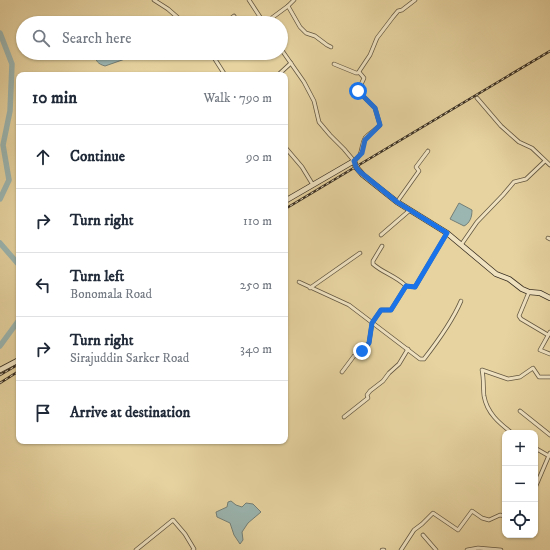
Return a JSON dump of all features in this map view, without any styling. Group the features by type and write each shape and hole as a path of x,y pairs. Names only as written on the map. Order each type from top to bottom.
{"street":[{"path":"154,0 176,16"},
{"path":"249,0 260,16"},
{"path":"274,16 294,0"},
{"path":"359,72 370,55 377,38 393,17 398,11 402,10 415,0"},
{"path":"288,6 300,27 306,33 315,36 327,45 331,46"},
{"path":"216,60 224,72"},
{"path":"288,60 304,82 314,101 319,122 344,148 354,161 359,171 397,202 447,233 496,274 509,279 522,289 550,298"},
{"path":"282,72 291,64"},
{"path":"288,199 354,161 362,153 365,140 380,125 375,108 358,91 364,78 359,72 356,73 334,64"},
{"path":"477,98 502,126 519,142 532,148 550,165"},
{"path":"288,151 302,167 313,185"},
{"path":"397,202 419,171 416,168 428,151"},
{"path":"460,245 477,222 503,196 514,182 526,179 545,161"},
{"path":"382,235 410,210"},
{"path":"382,246 372,264 382,272 400,280 406,286 415,287 447,233"},
{"path":"310,288 360,253"},
{"path":"299,282 349,306 420,359 424,359 447,328 461,301"},
{"path":"342,372 354,356 359,355 369,343 372,323 381,310 391,310 406,286"},
{"path":"529,292 519,316 549,333 540,350 550,354"},
{"path":"344,417 368,398 367,395 370,390 383,381 388,373 399,364 408,350"},
{"path":"0,370 16,362"},
{"path":"508,430 501,425 489,411 484,396 482,370 508,379 520,377 533,368 539,376 550,377"},
{"path":"520,411 550,435"},
{"path":"538,450 549,455 538,481"},
{"path":"401,550 414,530 433,513 458,530 472,511 482,518 489,520 502,515"},
{"path":"136,550 173,520 185,534 194,549 192,550"},
{"path":"423,535 436,550"},
{"path":"467,550 478,548 501,550"}],"water":[{"path":"96,60 122,60 105,66 97,62"},
{"path":"459,203 472,210 470,220 464,226 450,219"},
{"path":"231,501 242,507 246,503 253,504 261,512 248,523 242,532 243,540 240,544 234,535 230,523 217,517 216,512 227,507 228,502"}],"waterway":[{"path":"0,33 12,64 10,111 3,145 9,180 0,199"},
{"path":"0,243 16,262"},
{"path":"0,346 16,324"}],"railway":[{"path":"288,207 550,51"},
{"path":"0,375 16,366"},
{"path":"0,383 16,373"}],"route":[{"path":"358,91 375,108 380,125 365,140 362,153 359,158 354,161 356,167 397,202 447,233 415,287 406,286 391,310 381,310 372,323 372,332 369,343 362,351"}]}
